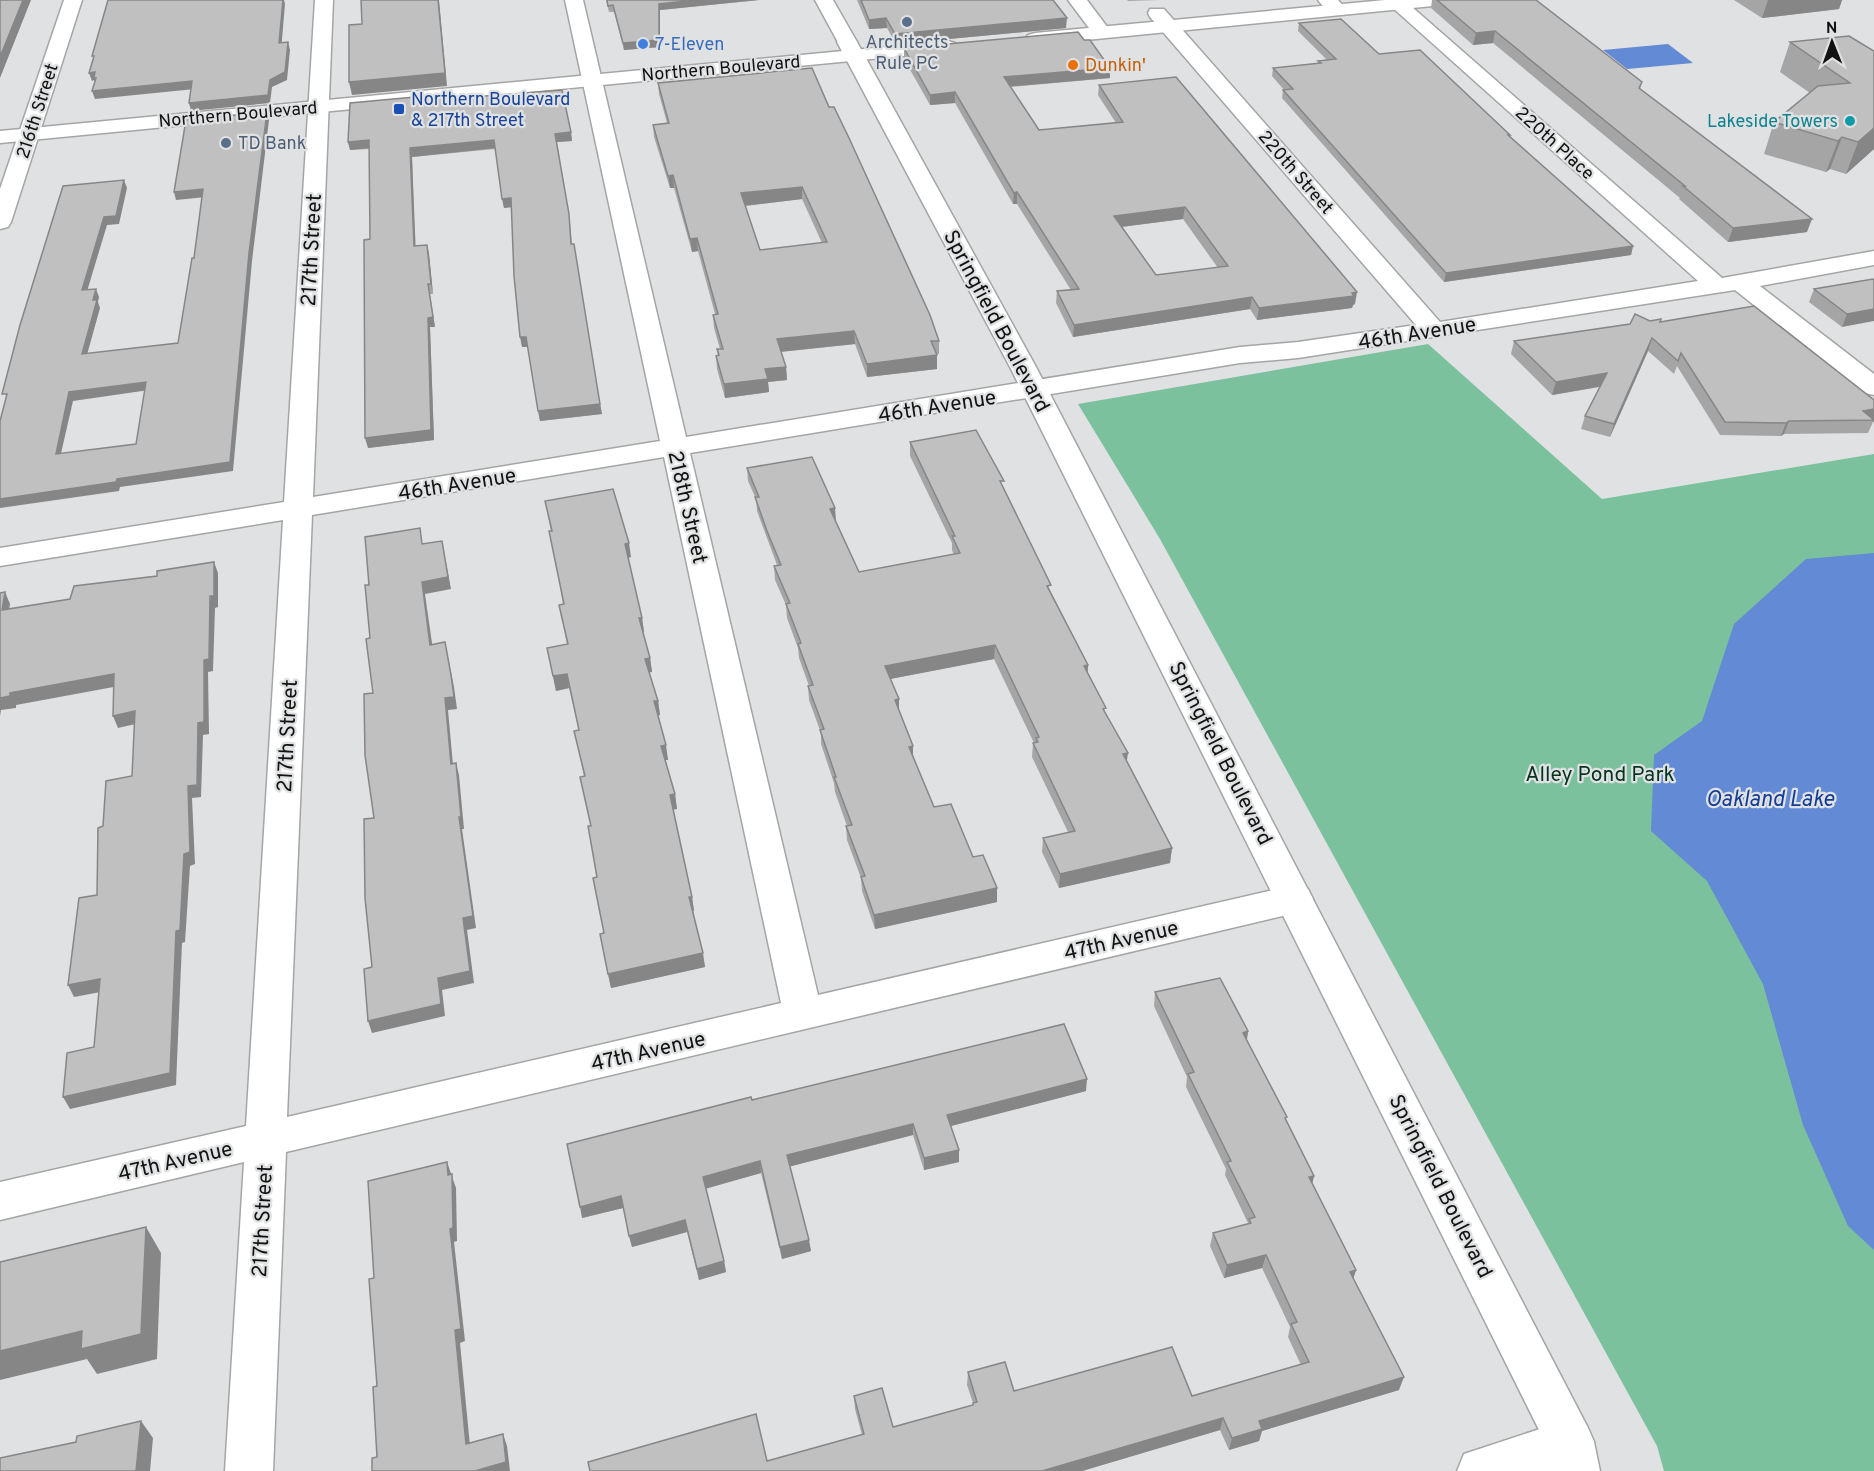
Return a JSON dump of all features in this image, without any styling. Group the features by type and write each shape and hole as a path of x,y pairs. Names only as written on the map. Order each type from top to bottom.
{"street":[{"name":"216th Street","path":"0,222 73,0"},
{"name":"217th Street","path":"249,1471 324,0"},
{"name":"218th Street","path":"574,0 803,1014"},
{"name":"Springfield Boulevard","path":"825,0 1035,390 1295,898 1573,1456"},
{"path":"1077,0 1097,26"},
{"path":"1163,20 1301,0"},
{"path":"1023,33 1333,5 1443,0"},
{"name":"220th Place","path":"1396,2 1728,284 1874,387"},
{"name":"220th Street","path":"1163,20 1434,330"},
{"name":"Northern Boulevard","path":"0,137 32,126 961,39"},
{"name":"Northern Boulevard","path":"0,121 32,126"},
{"name":"46th Avenue","path":"0,557 675,449 1240,355 1298,351 1728,284 1874,258"},
{"name":"47th Avenue","path":"0,1201 1295,898"},
{"path":"1481,1471 1573,1456"}],"green space":[{"name":"Alley Pond Park","path":"1428,344 1602,499 1874,454 1874,1471 1664,1471 1657,1446 1160,539 1078,404"}],"water":[{"path":"1668,44 1693,63 1627,69 1603,50"},
{"name":"Oakland Lake","path":"1874,553 1874,1250 1848,1226 1803,1125 1763,984 1707,881 1651,831 1654,755 1702,721 1734,624 1806,559"}],"building":[{"path":"0,0 23,0 0,57"},
{"path":"108,0 283,0 279,43 288,42 285,72 270,80 268,95 189,103 192,81 92,91 96,78 94,78 95,72 89,73"},
{"path":"361,0 438,0 445,73 349,82 349,25 362,24"},
{"path":"607,0 695,0 659,4 659,40 623,43 613,5 608,6"},
{"path":"861,0 1053,0 1067,18 895,34 886,18 869,20"},
{"path":"1437,0 1536,0 1642,82 1639,88 1812,219 1733,228 1495,31 1476,33"},
{"path":"1341,19 1379,54 1420,50 1510,135 1508,135 1633,246 1446,273 1283,90 1293,89 1273,68 1321,63 1318,61 1336,59 1299,23"},
{"path":"1078,32 1084,40 1090,40 1110,68 1004,77 1039,130 1123,122 1099,85 1176,77 1357,292 1352,293 1354,296 1259,308 1252,297 1074,325 1057,291 1079,289 1017,192 1014,193 955,92 930,95 904,48","holes":["1185,207 1228,266 1156,275 1114,216"]},
{"path":"1849,36 1874,51 1874,128 1858,142 1842,137 1838,141 1774,122 1818,86 1850,83 1790,42"},
{"path":"812,68 829,107 834,107 849,138 930,315 939,341 931,341 937,355 867,364 854,331 777,339 786,367 765,369 768,379 724,384 716,356 719,355 717,349 723,349 713,315 718,314 697,238 690,239 673,175 668,176 653,125 669,123 658,83","holes":["802,187 827,242 760,250 741,193"]},
{"path":"562,90 571,132 555,134 569,214 571,244 574,244 600,404 538,411 526,337 520,337 514,276 511,198 502,199 494,140 410,148 414,246 427,245 431,284 428,284 433,317 428,318 431,430 365,438 364,240 370,239 369,140 348,142 350,103 447,94 448,99"},
{"path":"267,112 249,253 230,462 0,499 0,421 7,394 2,394 20,325 63,186 124,180 116,216 104,217 82,290 96,289 93,300 97,300 82,354 178,343 192,258 194,258 203,189 174,192 186,120","holes":["146,382 136,444 56,454 69,392"]},
{"path":"1873,279 1874,309 1847,314 1814,289"},
{"path":"1754,306 1874,400 1874,409 1863,411 1874,420 1789,421 1786,423 1725,422 1681,353 1678,361 1652,338 1614,424 1585,416 1607,373 1556,382 1514,341 1630,324 1635,314 1650,321 1661,319 1660,322"},
{"path":"976,430 1004,481 1000,481 1051,585 1047,586 1088,665 1084,666 1106,708 1103,709 1128,753 1123,754 1172,848 1060,874 1043,838 1075,831 1033,743 1038,742 1036,738 1039,737 995,645 885,666 899,699 895,700 913,746 909,747 934,807 951,804 973,857 983,855 997,888 874,915 861,877 865,876 846,826 852,825 834,777 836,777 820,730 824,729 808,686 813,685 798,644 801,643 786,604 790,603 774,566 781,565 755,497 759,497 747,468 812,457 835,508 830,509 859,572 960,553 952,536 955,536 910,442"},
{"path":"613,489 629,543 625,544 642,618 639,618 650,658 645,659 658,701 654,701 666,745 661,746 675,794 670,795 692,897 689,897 703,953 608,974 600,934 604,933 593,878 597,877 588,826 591,826 580,777 585,776 574,731 579,730 567,674 553,676 547,648 568,644 559,605 564,604 545,501"},
{"path":"420,528 422,544 442,541 448,577 422,582 430,645 445,642 454,697 445,698 451,764 456,763 461,817 459,817 473,916 463,918 470,971 438,978 441,1004 368,1021 364,969 372,967 365,898 364,819 374,818 365,755 364,694 373,693 366,639 370,638 365,585 369,585 365,537"},
{"path":"214,562 214,596 210,596 209,659 204,660 204,722 198,723 197,785 188,786 190,852 184,854 180,930 176,931 170,1073 63,1097 67,1053 94,1047 100,979 68,985 79,898 97,895 98,828 103,826 106,781 132,776 135,711 113,716 114,674 10,693 10,696 0,698 0,593 5,592 2,610 70,599 74,586 157,576 157,571"},
{"path":"1220,978 1248,1031 1243,1033 1287,1117 1285,1118 1314,1176 1309,1177 1356,1270 1350,1272 1404,1377 1259,1421 1262,1429 1232,1438 1223,1418 1042,1471 590,1471 588,1462 756,1414 767,1461 864,1434 854,1396 882,1388 893,1427 973,1405 977,1402 968,1372 1005,1362 1014,1391 1172,1347 1192,1396 1309,1362 1291,1324 1297,1322 1266,1255 1227,1265 1213,1233 1251,1223 1249,1219 1255,1217 1227,1162 1231,1161 1188,1074 1194,1072 1155,992"},
{"path":"1064,1024 1087,1079 947,1115 959,1150 924,1158 913,1124 787,1155 809,1240 780,1247 760,1161 703,1177 724,1261 697,1269 685,1220 629,1236 621,1196 580,1207 567,1144 751,1097 752,1100"},
{"path":"447,1162 448,1175 452,1174 453,1228 450,1229 461,1329 455,1330 466,1444 503,1434 506,1462 475,1471 372,1471 372,1458 377,1457 373,1387 377,1386 369,1279 374,1278 368,1181"},
{"path":"146,1227 141,1334 81,1349 82,1331 0,1351 0,1262"},
{"path":"141,1421 136,1471 0,1471 0,1458 76,1442 77,1436"}],"place":[{"name":"Architects Rule PC","path":"907,22"},
{"name":"7-Eleven","path":"643,44"},
{"name":"Dunkin'","path":"1073,65"},
{"name":"Northern Boulevard & 217th Street","path":"399,109"},
{"name":"Lakeside Towers","path":"1850,121"},
{"name":"TD Bank","path":"226,143"}]}
